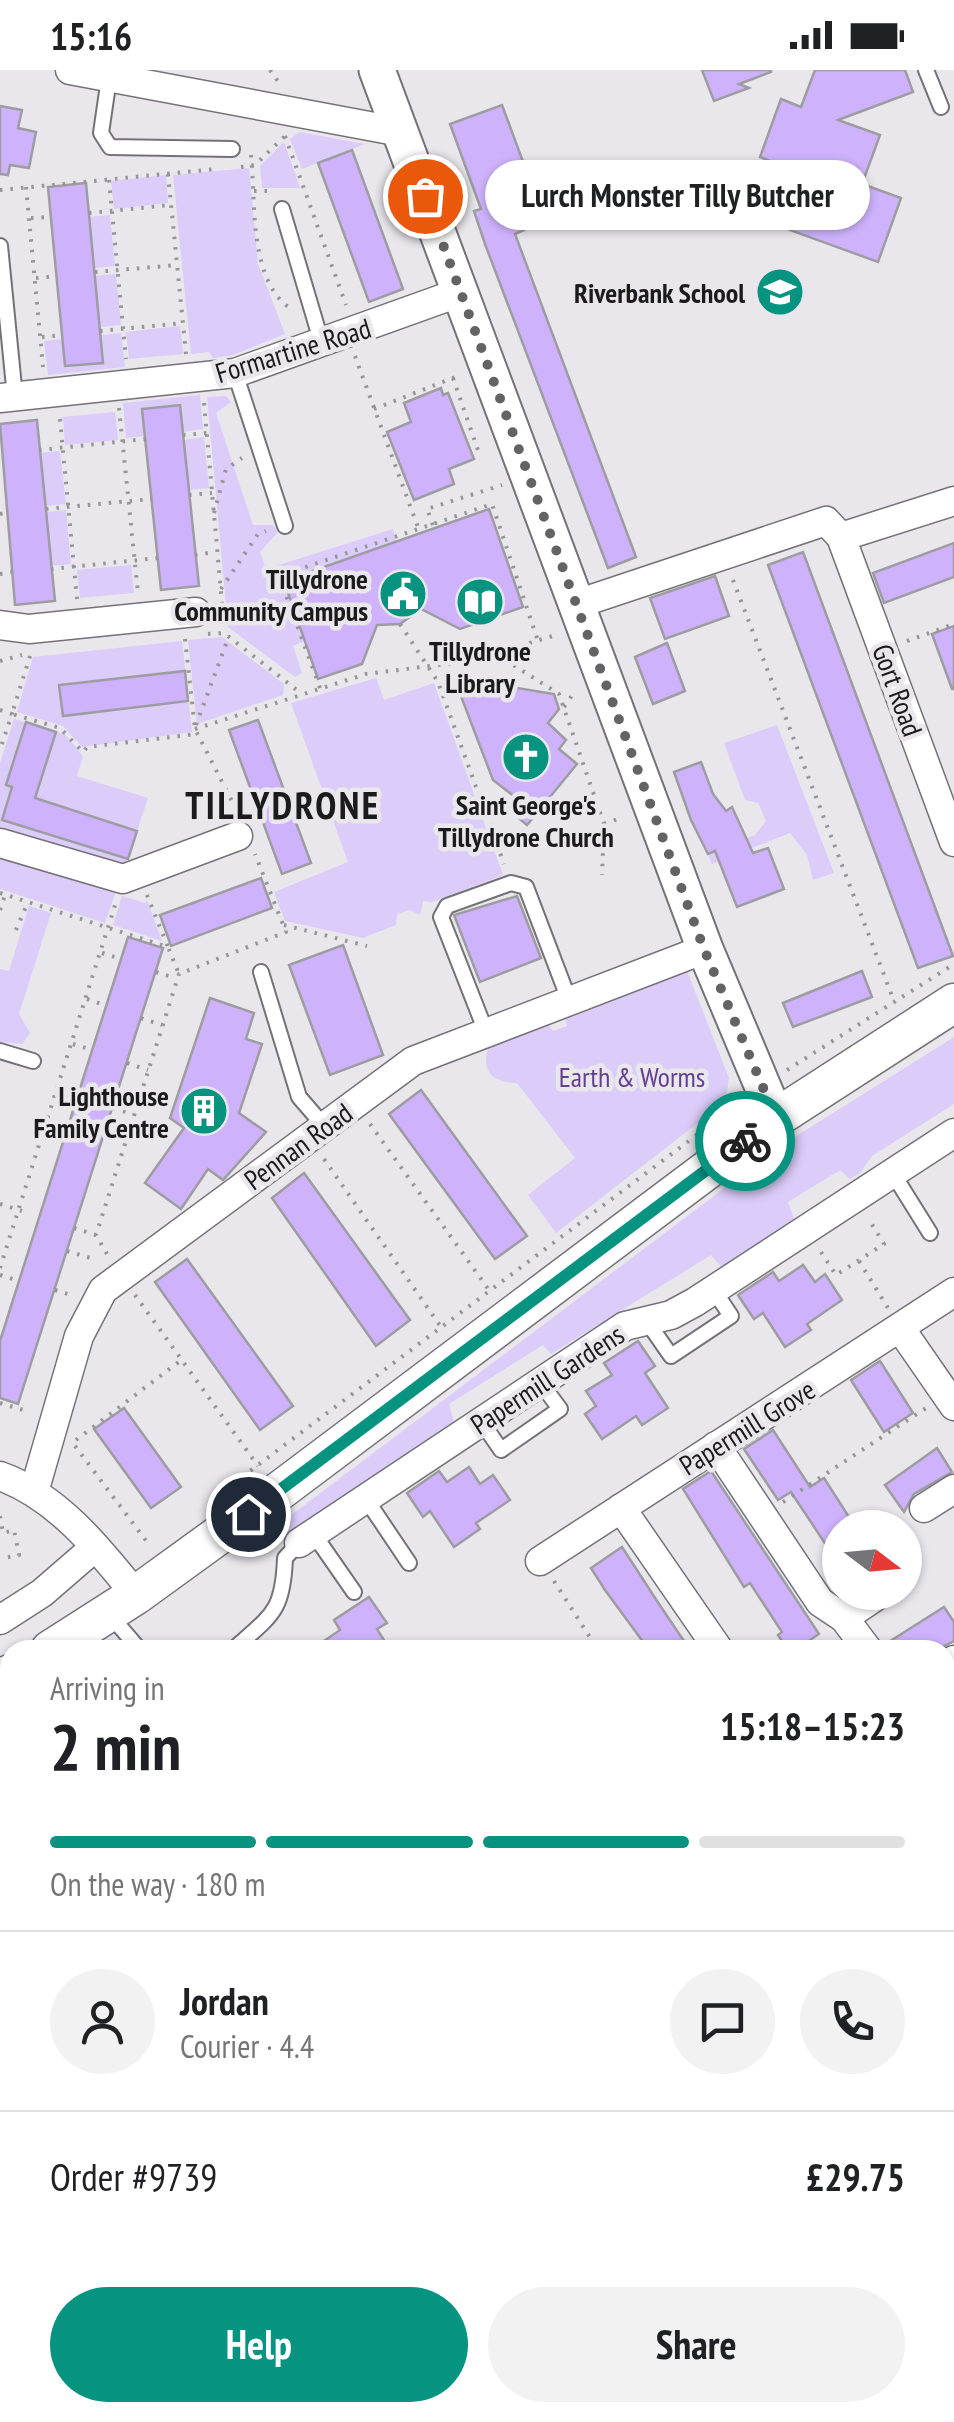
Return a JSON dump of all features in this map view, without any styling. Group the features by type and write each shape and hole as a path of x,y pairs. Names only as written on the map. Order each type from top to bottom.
{"main road":[{"path":"66,1640 122,1604 776,1118 954,1003"}],"street":[{"path":"70,70 401,132"},
{"path":"378,70 704,949 776,1118"},
{"name":"Formartine Road","path":"7,397 45,394 124,399 235,373 344,340 461,292"},
{"path":"581,615 724,555 826,521 841,537 954,500"},
{"name":"Gort Road","path":"841,537 954,842"},
{"path":"0,625 29,629 140,618 197,624"},
{"path":"0,842 131,877 243,832"},
{"name":"Pennan Road","path":"34,1492 85,1319 103,1290 414,1061 704,949"},
{"name":"Papermill Gardens","path":"306,1538 625,1326 671,1315 954,1133"},
{"name":"Papermill Grove","path":"540,1561 954,1292"},
{"path":"900,1328 950,1400"},
{"path":"716,1446 820,1602 851,1638 870,1610"},
{"path":"0,1476 34,1492 94,1548 122,1604"},
{"path":"924,1508 954,1489"},
{"path":"621,1508 712,1640"},
{"path":"0,1620 42,1593 94,1548"}],"lane":[{"path":"926,70 942,107"},
{"path":"109,78 101,133 110,147 232,149"},
{"path":"282,209 344,340"},
{"path":"0,246 7,397"},
{"path":"235,373 285,526"},
{"path":"486,1032 442,910 511,882 526,887 569,1000"},
{"path":"262,972 299,1097 318,1133"},
{"path":"0,1051 33,1062"},
{"path":"892,1172 930,1233"},
{"path":"646,1320 671,1356 731,1316 713,1289"},
{"path":"366,1499 409,1563"},
{"path":"243,1640 276,1613 284,1558 306,1538 354,1592"},
{"path":"122,1604 136,1640"}],"path":[{"path":"235,167 252,166 305,114"},
{"path":"284,136 344,340 418,530"},
{"path":"251,157 266,274 274,296 344,340"},
{"path":"0,190 218,169"},
{"path":"168,174 186,354"},
{"path":"109,180 124,329 122,442 140,618"},
{"path":"26,187 45,394"},
{"path":"88,213 171,206"},
{"path":"29,219 51,217"},
{"path":"94,272 177,264"},
{"path":"34,278 56,276"},
{"path":"100,331 183,323"},
{"path":"40,337 62,335"},
{"path":"202,378 224,633 302,694"},
{"path":"374,410 453,378 480,456"},
{"path":"60,420 79,624"},
{"path":"183,435 207,433"},
{"path":"40,450 146,440"},
{"path":"214,514 226,468 260,452"},
{"path":"433,525 427,509 528,476"},
{"path":"189,495 212,493"},
{"path":"46,510 152,499"},
{"path":"320,688 279,576 492,504 538,641"},
{"path":"220,589 258,534 285,526"},
{"path":"195,554 218,552"},
{"path":"724,555 894,1002 916,1028"},
{"path":"52,569 158,558"},
{"path":"0,574 12,572"},
{"path":"0,710 60,728 82,752 87,747 196,732 366,674 496,654 538,641 581,615"},
{"path":"156,972 178,977 286,932 196,732 185,637 197,624"},
{"path":"400,624 430,666 511,882"},
{"path":"883,650 954,624"},
{"path":"196,732 229,636"},
{"path":"0,661 31,652 0,750"},
{"path":"496,654 559,694 604,824 602,875"},
{"path":"19,1281 0,1272 108,928 131,877"},
{"path":"96,1236 178,977 168,946 131,877"},
{"path":"0,910 2,894 168,946"},
{"path":"16,930 28,902"},
{"path":"284,925 367,946"},
{"path":"101,952 121,960"},
{"path":"86,999 107,1006"},
{"path":"141,1018 162,1025"},
{"path":"72,1043 92,1050"},
{"path":"126,1064 148,1070"},
{"path":"57,1090 78,1096"},
{"path":"356,1104 490,1290"},
{"path":"112,1108 134,1114"},
{"path":"318,1133 441,1326"},
{"path":"805,1228 836,1275 859,1261 884,1244 855,1197"},
{"path":"0,1204 20,1211"},
{"path":"74,1228 96,1236 258,1466"},
{"path":"68,1251 94,1259"},
{"path":"859,1261 900,1328"},
{"path":"54,1290 83,1299"},
{"path":"72,1443 182,1360"},
{"path":"762,1516 950,1400"},
{"path":"0,1402 54,1419 150,1546"},
{"path":"0,1516 3,1532 14,1530 19,1555 0,1559"},
{"path":"540,1561 591,1640"}],"green space":[{"path":"300,132 365,144 302,169 290,139"},
{"path":"284,142 300,188 262,188 260,166"},
{"path":"249,168 258,264 285,334 233,355 213,358 209,352 191,354 173,175"},
{"path":"166,175 168,203 114,209 111,181"},
{"path":"110,215 115,266 94,268 89,217"},
{"path":"116,274 121,325 100,327 95,276"},
{"path":"180,326 183,354 129,359 126,332"},
{"path":"121,333 125,367 48,375 44,341 63,339 66,366 103,363 101,335"},
{"path":"200,395 203,429 183,432 180,405 143,409 145,436 126,438 123,403"},
{"path":"226,396 231,402 216,413 253,525 273,525 278,532 260,552 266,569 393,529 396,542 305,641 293,646 302,673 295,677 228,627 207,397"},
{"path":"115,412 118,440 65,445 63,417"},
{"path":"204,437 209,488 189,490 184,440"},
{"path":"60,451 66,504 45,506 40,453"},
{"path":"66,510 71,564 51,566 46,512"},
{"path":"131,565 134,593 80,598 77,570"},
{"path":"222,637 284,684 283,695 197,724 188,640"},
{"path":"182,641 192,732 82,747 63,726 17,712 33,657"},
{"path":"376,678 384,700 434,683 503,875 432,902 423,901 420,915 410,910 397,914 396,925 363,938 285,921 274,892 348,862 291,703"},
{"path":"14,719 65,734 83,756 77,776 148,798 127,861 113,866 0,830 0,763"},
{"path":"777,725 834,873 813,880 807,855 790,833 712,864 708,854 755,835 766,821 758,803 745,800 724,743"},
{"path":"0,851 117,888 105,923 0,889"},
{"path":"122,896 145,903 147,900 162,941 113,925"},
{"path":"29,906 51,913 19,1014 30,1033 22,1044 0,1042 0,969 9,971"},
{"name":"Earth & Worms","path":"687,971 729,1078 725,1102 556,1233 528,1195 575,1158 517,1083 500,1080 489,1072 486,1060 490,1042 546,1021 553,1031 567,1026 565,1016"},
{"path":"954,1037 954,1104 872,1156 860,1173 850,1179 840,1170 788,1202 794,1219 724,1270 711,1255 551,1354 543,1345 449,1404 454,1422 277,1542 270,1531 779,1147"}],"building":[{"path":"702,70 771,72 739,84 749,88 714,101"},
{"path":"815,70 905,70 913,92 838,120 880,135 862,184 901,198 878,262 760,219 780,165 760,157 781,99 801,107"},
{"path":"502,105 529,178 508,185 524,230 515,234 636,557 608,568 485,244 474,211 481,209 450,124"},
{"path":"0,106 22,110 18,128 36,132 29,168 10,165 8,175 0,174"},
{"path":"352,150 403,289 369,302 318,163"},
{"path":"86,183 103,363 65,366 48,187"},
{"path":"441,388 443,395 448,393 474,459 449,469 454,484 414,500 387,432 411,422 404,403"},
{"path":"180,405 199,586 161,590 142,409"},
{"path":"37,420 55,601 15,605 0,424"},
{"name":"Tillydrone Community Campus","path":"489,509 523,607 460,629 421,609 400,624 377,625 362,664 318,679 284,581"},
{"path":"954,543 954,577 884,603 873,573"},
{"path":"803,552 953,956 918,968 768,565"},
{"path":"715,576 729,616 665,639 650,598"},
{"path":"954,626 954,689 952,689 932,634"},
{"path":"667,643 685,691 653,704 635,657"},
{"path":"185,671 188,701 63,716 59,685"},
{"name":"Saint George's Tillydrone Church","path":"469,680 554,694 559,709 548,723 566,740 559,749 577,764 527,825 506,808 515,797 493,780 459,691"},
{"path":"258,720 311,863 282,874 229,730"},
{"path":"26,722 56,732 35,798 137,831 128,859 2,820 12,787 6,785"},
{"path":"701,762 713,794 726,811 732,807 753,853 768,848 784,889 737,907 715,851 708,854 691,820 674,772"},
{"path":"261,878 272,908 171,946 160,915"},
{"path":"517,896 541,958 480,982 454,915"},
{"path":"128,937 163,948 18,1404 0,1398 0,1341"},
{"path":"343,945 383,1055 330,1075 289,965"},
{"path":"862,971 872,997 793,1027 783,1003"},
{"name":"Lighthouse Family Centre","path":"210,998 254,1013 246,1039 262,1044 239,1113 266,1132 223,1180 208,1169 181,1209 145,1183 184,1128 170,1118"},
{"path":"421,1090 527,1236 495,1259 389,1114"},
{"path":"304,1173 410,1320 376,1346 272,1198"},
{"path":"187,1259 293,1406 260,1430 155,1282"},
{"path":"803,1265 815,1282 825,1274 842,1300 807,1324 811,1330 785,1347 763,1313 754,1319 738,1295 773,1272 779,1281"},
{"path":"638,1341 655,1366 645,1373 668,1408 642,1425 636,1416 602,1439 585,1414 596,1406 586,1391 612,1375 604,1363"},
{"path":"880,1361 913,1413 884,1432 851,1380"},
{"path":"124,1408 181,1487 151,1508 94,1429"},
{"path":"773,1430 810,1487 824,1478 844,1510 822,1510 822,1539 791,1492 778,1500 744,1449"},
{"path":"937,1448 952,1472 914,1494 905,1510 885,1485"},
{"path":"469,1467 480,1484 493,1475 510,1500 476,1523 480,1529 454,1547 430,1511 423,1517 407,1493 439,1471 447,1482"},
{"path":"711,1471 819,1634 810,1640 781,1640 778,1635 782,1632 750,1583 744,1587 683,1489"},
{"path":"622,1547 683,1640 642,1640 591,1568"},
{"path":"369,1597 387,1623 377,1629 384,1640 326,1640 340,1630 334,1620"},
{"path":"944,1607 954,1622 954,1640 892,1640"}],"way so far":[{"path":"425,196 704,949 776,1118 745,1141"}],"place":[{"name":"Lurch Monster Tilly Butcher","path":"425,196"},
{"name":"Riverbank School","path":"780,292"},
{"name":"Tillydrone Community Campus","path":"403,594"},
{"name":"Tillydrone Library","path":"480,602"},
{"name":"Saint George's Tillydrone Church","path":"526,757"},
{"name":"Lighthouse Family Centre","path":"204,1111"}],"district":[{"name":"TILLYDRONE","path":"283,804"}],"route":[{"path":"248,1514 745,1141"}]}
